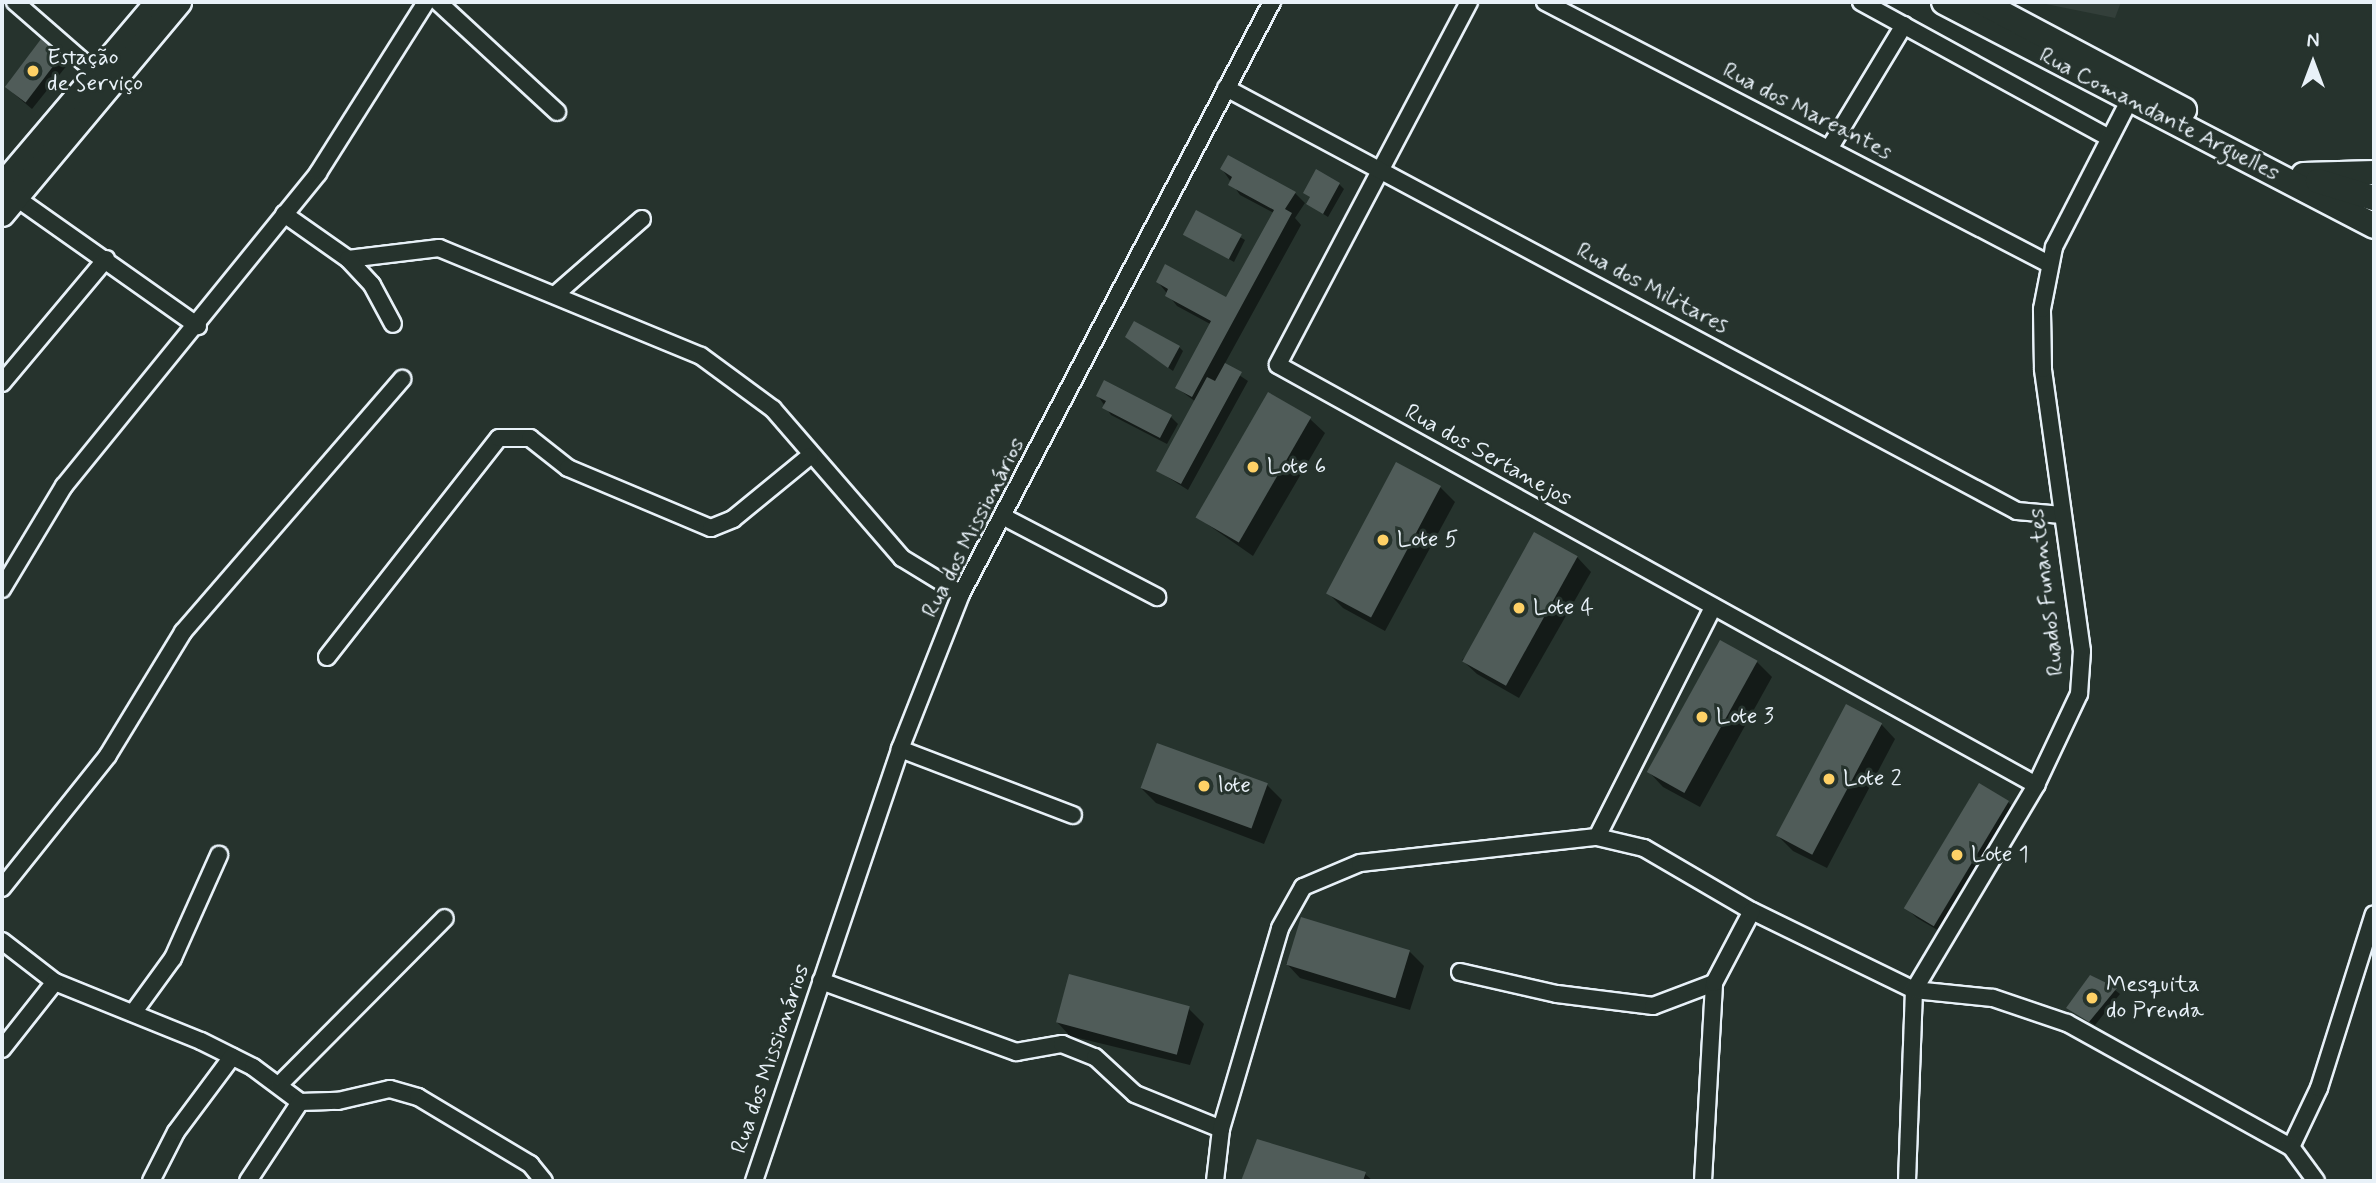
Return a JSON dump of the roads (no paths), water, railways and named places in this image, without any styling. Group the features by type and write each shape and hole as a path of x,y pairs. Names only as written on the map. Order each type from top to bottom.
{"main road":[{"path":"6,199 94,71 158,2"},
{"path":"6,199 179,2"},
{"name":"Rua Comandante Arguelles","path":"1944,2 2129,101 2374,226"},
{"name":"Rua Comandante Arguelles","path":"1981,2 2303,174 2374,172"},
{"path":"2303,174 2374,198"}],"street":[{"path":"15,2 94,71"},
{"path":"2,589 8,565 64,486 198,326 284,214 426,2"},
{"path":"438,2 557,112"},
{"name":"Rua dos Missionários","path":"754,1181 900,749 961,594 1004,517 1272,2"},
{"name":"Rua dos Sertanejos","path":"1469,2 1278,366 2036,785"},
{"name":"Rua dos Mareantes","path":"1545,2 2049,264"},
{"path":"1861,2 2106,136"},
{"path":"1829,149 1904,25"},
{"name":"Rua dos Militares","path":"1226,88 2017,511 2062,515"},
{"name":"Ruados Funantes","path":"1907,1181 1914,990 2036,785 2079,694 2082,675 2043,369 2049,264 2106,136 2129,101"},
{"path":"6,199 106,259 198,326"},
{"path":"284,214 348,259 372,285 393,324"},
{"path":"556,294 642,219"},
{"path":"348,259 439,248 701,356 773,409 810,456 902,558 961,594"},
{"path":"2,383 106,259"},
{"path":"2,888 108,755 183,632 402,379"},
{"path":"327,657 499,438 530,438 568,468 711,528 733,519 810,456"},
{"path":"1004,517 1157,597"},
{"path":"1597,837 1713,607"},
{"path":"900,749 1073,815"},
{"path":"1215,1181 1222,1129 1280,929 1303,887 1360,863 1597,837 1644,848 1752,911 1914,990 1993,998 2045,1014 2291,1147 2316,1181"},
{"path":"133,1013 173,958 219,855"},
{"path":"1703,1181 1714,983 1752,911"},
{"path":"2291,1147 2319,1088 2374,914"},
{"path":"279,1085 445,918"},
{"path":"2,941 55,982 232,1057 300,1101 404,1091 530,1164 544,1181"},
{"path":"1460,972 1558,994 1653,1006 1714,983"},
{"path":"821,981 1016,1052 1062,1044 1095,1057 1135,1094 1222,1129"},
{"path":"2,1049 55,982"},
{"path":"151,1181 176,1132 232,1057"},
{"path":"248,1181 300,1101"}],"place":[{"name":"Estação de Serviço","path":"33,71"},
{"name":"Lote 6","path":"1253,467"},
{"name":"Lote 5","path":"1383,540"},
{"name":"Lote 4","path":"1519,608"},
{"name":"Lote 3","path":"1702,717"},
{"name":"Lote 2","path":"1829,779"},
{"name":"lote","path":"1204,786"},
{"name":"Lote 1","path":"1957,855"},
{"name":"Mesquita do Prenda","path":"2092,998"}]}
